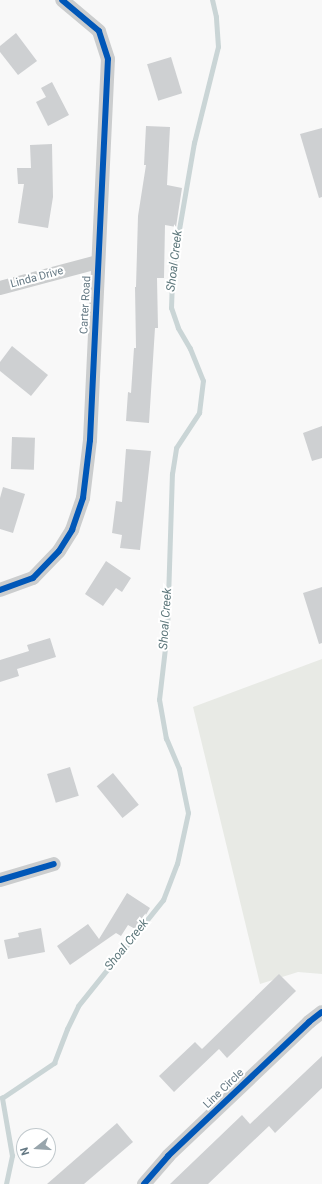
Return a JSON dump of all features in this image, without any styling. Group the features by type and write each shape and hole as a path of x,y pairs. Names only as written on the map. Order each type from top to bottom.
{"street":[{"name":"Carter Road","path":"0,590 33,578 58,551 72,530 84,498 90,440 108,59 99,31 62,0"},
{"name":"Linda Drive","path":"0,288 98,262"},
{"path":"0,880 54,864"},
{"name":"Line Circle","path":"144,1184 168,1156 309,1022 322,1012"}],"shaded area":[{"path":"322,659 322,974 298,972 260,984 193,707"}],"building":[{"path":"16,33 37,61 18,75 0,52 0,46"},
{"path":"171,57 182,93 158,101 147,64"},
{"path":"52,82 69,115 48,126 36,102 46,97 41,88"},
{"path":"146,126 170,127 167,185 182,188 176,227 165,225 164,278 157,278 158,328 155,328 149,423 126,421 128,392 131,393 134,348 136,348 135,287 138,216 146,165 144,165"},
{"path":"322,128 322,197 319,198 300,134"},
{"path":"52,144 53,197 48,228 18,223 24,184 18,184 17,168 31,168 30,145"},
{"path":"12,346 48,375 31,396 0,371 0,362"},
{"path":"322,426 322,458 312,461 303,433"},
{"path":"12,437 35,438 34,470 11,469"},
{"path":"126,449 151,451 140,550 120,548 122,535 112,533 116,501 122,502"},
{"path":"3,487 25,494 13,533 0,529 0,498"},
{"path":"106,561 131,578 122,592 116,588 103,606 85,594"},
{"path":"322,587 322,643 319,644 303,593"},
{"path":"50,638 56,657 17,669 19,676 0,682 0,660 29,651 27,645"},
{"path":"70,767 79,796 56,803 47,774"},
{"path":"113,773 139,805 122,818 97,786"},
{"path":"127,893 150,908 137,930 128,925 121,936 116,933 70,965 57,946 88,924 99,939"},
{"path":"41,928 45,952 8,959 4,940 19,937 18,933"},
{"path":"279,974 296,991 227,1058 219,1049 174,1092 159,1076 195,1042 202,1049"},
{"path":"322,1056 322,1088 275,1133 269,1126 208,1184 170,1184 242,1115 250,1124"},
{"path":"117,1123 133,1142 84,1184 47,1184"}],"waterway":[{"name":"Shoal Creek","path":"6,1184 12,1156 2,1098 54,1063 67,1029 78,1006 163,900 177,864 188,813 179,769 166,739 159,700 167,631 172,474 176,448 199,413 203,381 190,349 178,328 171,308 172,270 194,143 218,47 216,17 212,0"}],"cycle path":[{"path":"0,590 33,578 59,551 72,530 83,498 90,440 108,59 99,31 62,0"},
{"path":"0,880 54,864"},
{"path":"144,1184 168,1156 309,1022 322,1012"}]}
